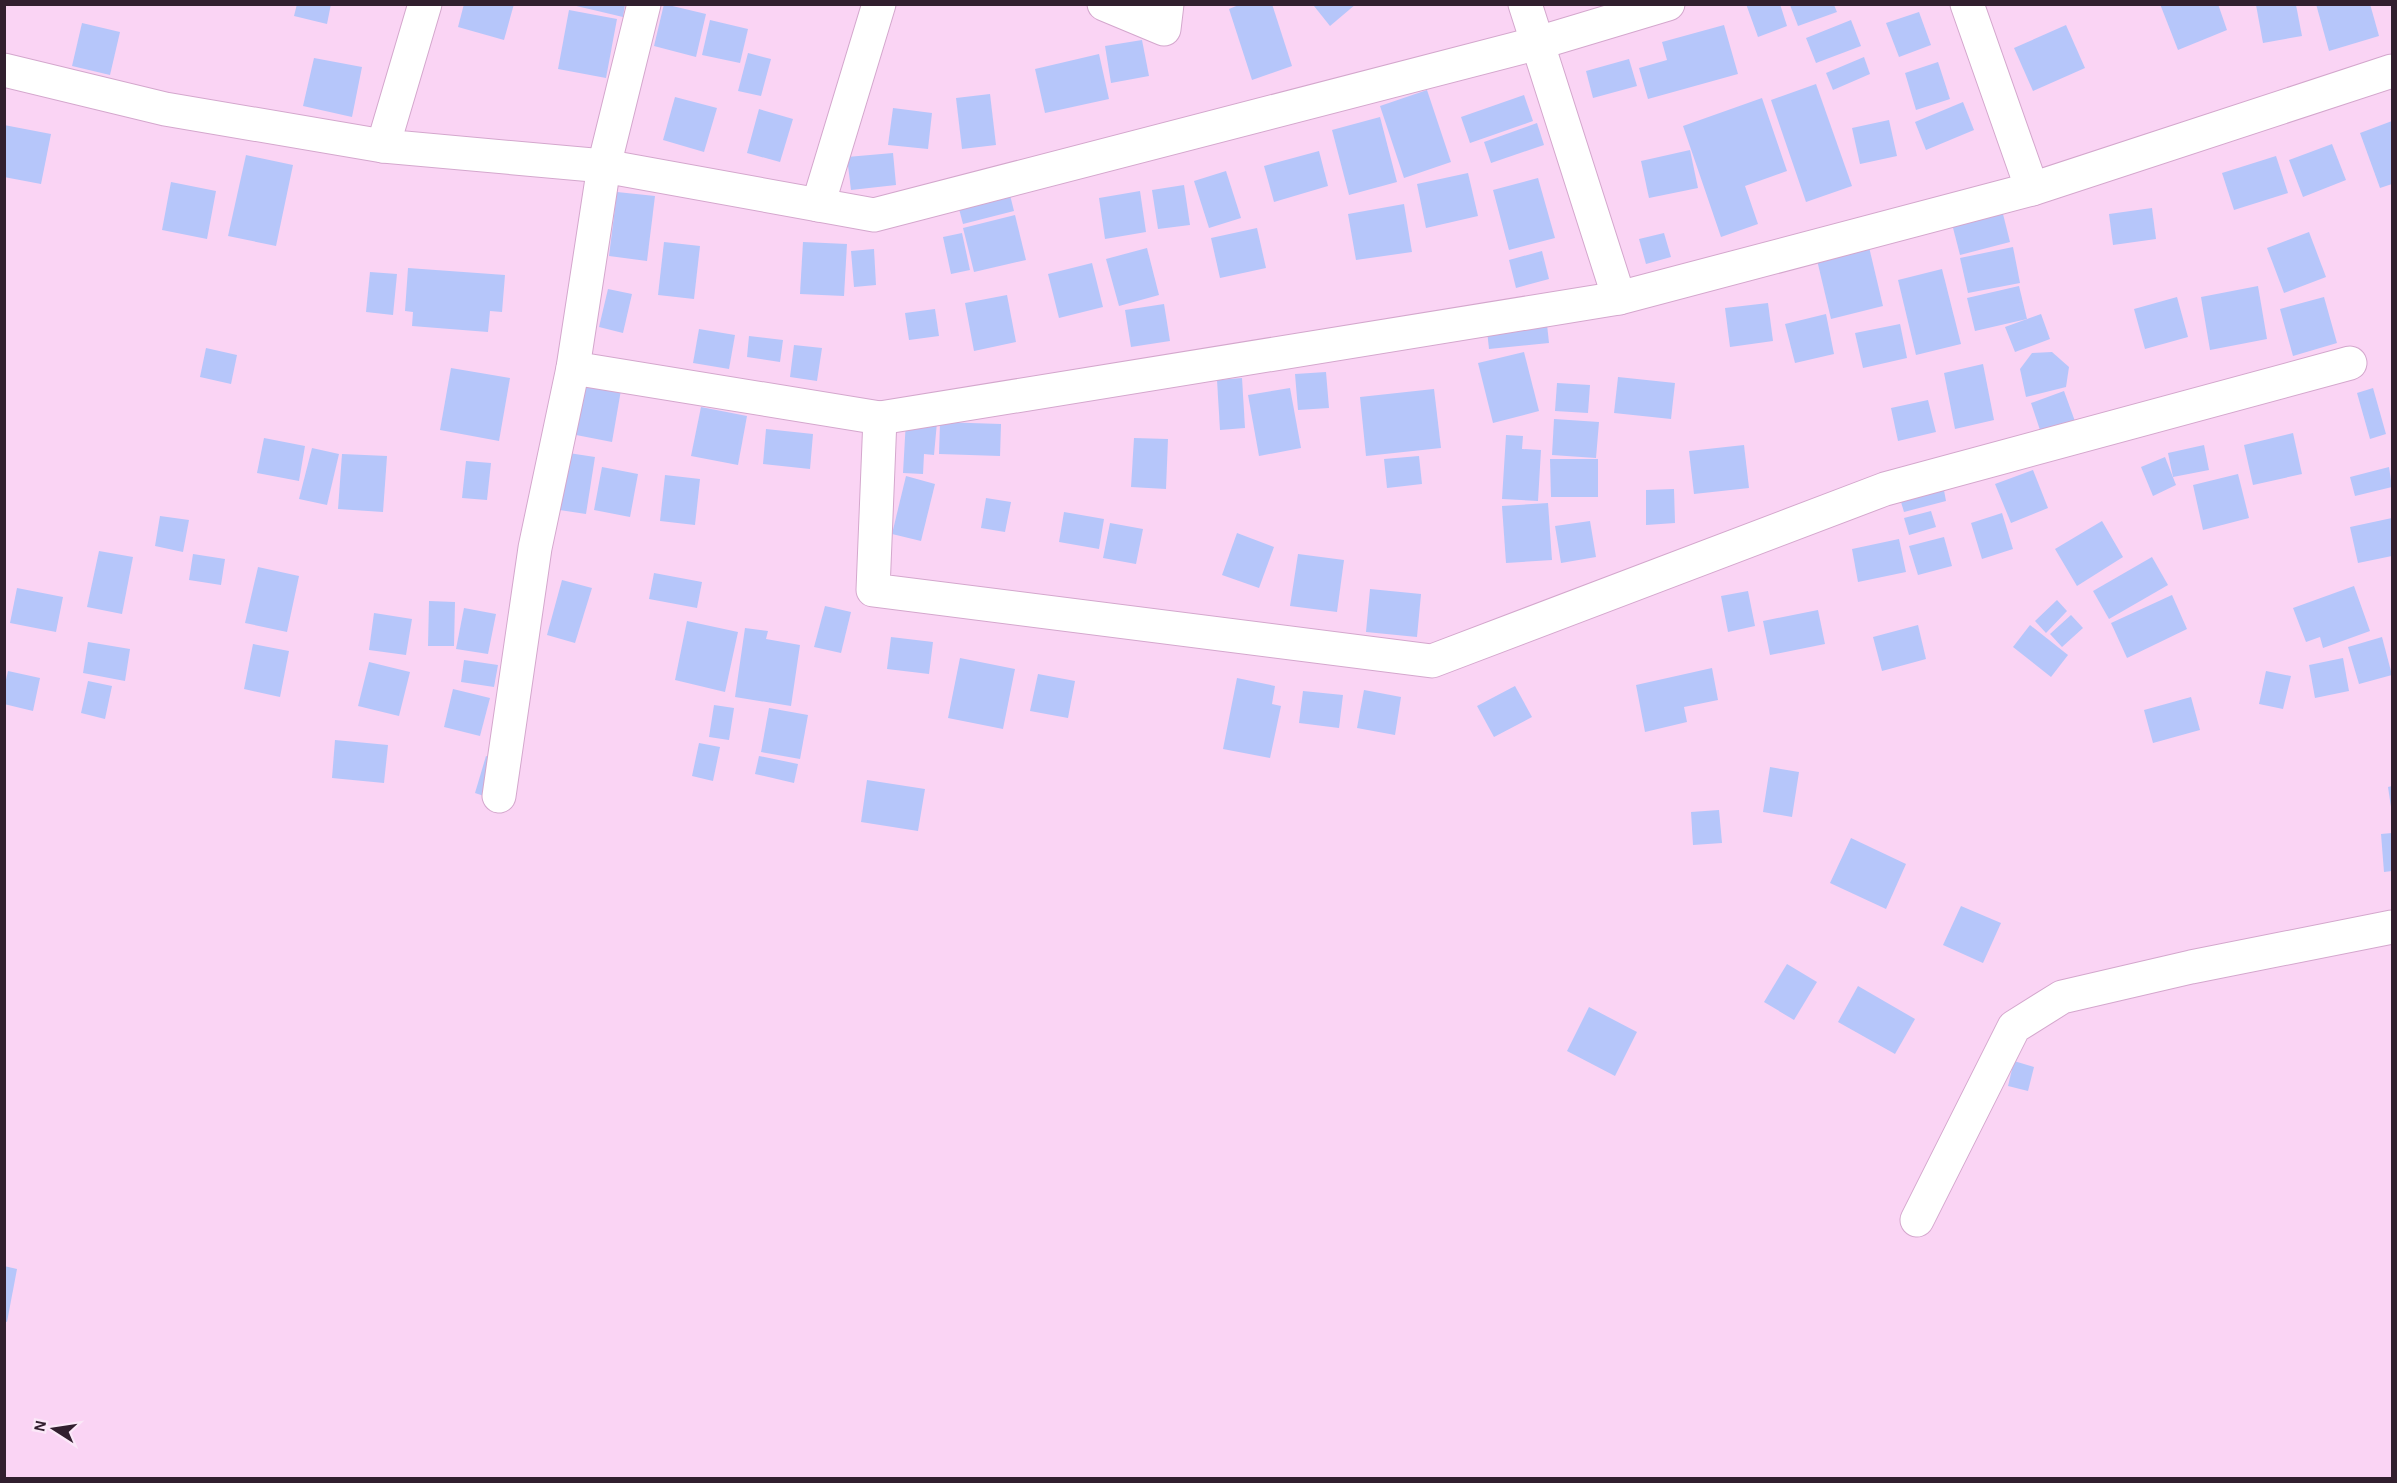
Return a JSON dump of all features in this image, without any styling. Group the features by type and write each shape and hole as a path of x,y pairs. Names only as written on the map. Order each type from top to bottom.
{"street":[{"path":"383,146 425,4"},
{"path":"499,796 535,548 573,368 604,166 644,4"},
{"path":"818,204 879,4"},
{"path":"1104,4 1164,29 1167,4"},
{"path":"1525,4 1619,298"},
{"path":"4,70 165,109 383,146 604,166 874,215 1538,43 1668,4"},
{"path":"1967,4 2032,189"},
{"path":"573,368 880,418 1619,298 2032,189 2392,71"},
{"path":"880,418 873,590 1432,661 1885,489 2350,363"},
{"path":"1917,1220 2014,1027 2062,997 2191,967 2392,927"}],"building":[{"path":"297,4 331,4 327,24 294,16"},
{"path":"464,4 514,4 504,40 458,27"},
{"path":"568,4 625,4 623,17"},
{"path":"664,4 706,14 696,57 654,46"},
{"path":"1241,4 1272,4 1292,66 1252,80 1229,9"},
{"path":"1317,4 1356,4 1330,26 1314,6"},
{"path":"1746,4 1780,4 1787,26 1758,37"},
{"path":"2160,4 2218,4 2227,30 2178,50"},
{"path":"2316,4 2370,4 2379,36 2329,51"},
{"path":"1790,5 1834,5 1837,12 1798,26"},
{"path":"2256,5 2296,5 2302,36 2263,43"},
{"path":"569,10 617,19 606,78 558,69"},
{"path":"1919,12 1931,45 1899,57 1886,23"},
{"path":"710,20 748,29 740,63 702,55"},
{"path":"1851,20 1861,46 1816,63 1806,38"},
{"path":"82,23 120,32 110,75 72,66"},
{"path":"1724,25 1738,74 1648,99 1639,68 1667,60 1662,42"},
{"path":"2066,25 2085,68 2033,91 2014,48"},
{"path":"1142,40 1149,76 1111,83 1105,46"},
{"path":"748,53 771,59 761,96 738,91"},
{"path":"1099,54 1109,99 1045,113 1035,69"},
{"path":"1864,57 1870,74 1833,90 1826,73"},
{"path":"314,58 362,67 352,117 303,106"},
{"path":"1629,59 1637,86 1593,98 1586,71"},
{"path":"1938,62 1950,99 1916,110 1905,73"},
{"path":"1816,84 1852,186 1806,202 1771,100"},
{"path":"1427,90 1451,162 1404,178 1380,106"},
{"path":"990,94 996,145 962,149 956,98"},
{"path":"1524,95 1533,121 1470,143 1461,117"},
{"path":"675,97 717,108 704,152 663,140"},
{"path":"1762,98 1787,171 1745,186 1758,224 1721,237 1683,126"},
{"path":"1963,102 1974,130 1926,150 1915,122"},
{"path":"893,108 932,113 928,149 888,145"},
{"path":"759,109 793,119 780,162 747,153"},
{"path":"1380,117 1397,182 1349,195 1332,130"},
{"path":"1889,120 1897,156 1860,164 1852,128"},
{"path":"2392,121 2392,184 2380,188 2360,133"},
{"path":"1537,123 1544,145 1491,163 1484,142"},
{"path":"4,125 51,134 41,184 4,177"},
{"path":"2332,144 2346,180 2303,197 2289,160"},
{"path":"1690,150 1698,188 1649,198 1641,161"},
{"path":"1319,151 1328,186 1274,202 1264,166"},
{"path":"893,153 896,185 851,190 847,157"},
{"path":"246,155 293,165 276,246 228,236"},
{"path":"2276,156 2288,193 2234,210 2222,173"},
{"path":"1226,171 1241,218 1209,228 1194,181"},
{"path":"1468,173 1478,216 1426,228 1417,184"},
{"path":"1538,178 1555,238 1509,250 1493,190"},
{"path":"171,182 216,191 207,239 162,230"},
{"path":"1184,185 1190,225 1158,229 1152,190"},
{"path":"1009,191 1014,211 963,224 958,205"},
{"path":"1140,191 1146,232 1105,239 1099,198"},
{"path":"617,192 655,196 647,261 609,256"},
{"path":"1404,204 1412,252 1356,260 1348,214"},
{"path":"2152,208 2156,239 2113,245 2109,214"},
{"path":"2002,210 2010,242 1960,255 1952,224"},
{"path":"1015,215 1026,260 974,272 963,228"},
{"path":"1257,228 1266,268 1220,278 1211,238"},
{"path":"2309,232 2326,277 2284,293 2267,248"},
{"path":"962,233 970,270 951,274 943,237"},
{"path":"1664,233 1671,257 1646,264 1639,239"},
{"path":"664,242 700,246 694,299 658,295"},
{"path":"803,242 847,244 844,296 800,294"},
{"path":"1869,247 1883,306 1831,319 1817,260"},
{"path":"2013,247 2020,283 1968,293 1960,258"},
{"path":"1147,248 1159,295 1119,306 1106,259"},
{"path":"874,249 876,285 854,287 851,251"},
{"path":"1542,251 1549,279 1516,288 1509,260"},
{"path":"1092,263 1103,307 1059,318 1048,274"},
{"path":"408,268 505,275 502,312 490,311 488,332 412,326 413,312 405,311"},
{"path":"1942,269 1961,344 1916,355 1898,280"},
{"path":"370,272 397,274 393,315 366,312"},
{"path":"2019,286 2027,319 1975,331 1967,298"},
{"path":"2258,286 2267,339 2210,350 2201,297"},
{"path":"608,289 632,294 623,333 599,327"},
{"path":"1007,295 1016,342 974,351 965,303"},
{"path":"2177,297 2188,337 2145,349 2134,309"},
{"path":"2324,297 2337,343 2293,356 2280,309"},
{"path":"1768,303 1773,341 1730,347 1725,308"},
{"path":"1164,304 1170,341 1131,347 1125,310"},
{"path":"935,309 939,336 909,340 905,313"},
{"path":"1826,314 1834,354 1795,363 1785,324"},
{"path":"2041,314 2050,339 2015,352 2005,327"},
{"path":"1546,315 1549,343 1489,349 1486,321"},
{"path":"1900,324 1907,358 1863,368 1855,333"},
{"path":"699,329 735,335 729,369 693,363"},
{"path":"749,336 783,340 780,362 747,357"},
{"path":"794,345 822,348 817,381 790,377"},
{"path":"206,348 237,355 231,384 200,377"},
{"path":"1524,352 1539,411 1493,423 1478,363"},
{"path":"2052,352 2069,367 2066,387 2026,397 2020,369 2032,353"},
{"path":"1983,364 1994,420 1955,429 1944,373"},
{"path":"451,368 510,378 499,441 440,430"},
{"path":"1326,372 1329,408 1298,410 1295,374"},
{"path":"1618,377 1675,383 1671,419 1614,413"},
{"path":"1242,378 1245,428 1220,430 1217,380"},
{"path":"580,382 621,390 612,442 571,434"},
{"path":"1557,383 1590,385 1588,413 1555,411"},
{"path":"1290,388 1301,448 1259,456 1248,395"},
{"path":"2373,388 2386,434 2370,439 2357,393"},
{"path":"1434,389 1441,448 1366,456 1360,397"},
{"path":"2064,391 2076,424 2042,436 2031,403"},
{"path":"1928,400 1936,432 1898,441 1891,408"},
{"path":"701,407 747,416 738,465 691,456"},
{"path":"1554,419 1599,422 1596,458 1552,455"},
{"path":"906,420 937,422 934,455 924,454 923,474 903,473"},
{"path":"940,422 1001,424 1000,456 939,454"},
{"path":"766,429 813,434 810,469 763,464"},
{"path":"2293,433 2302,474 2253,485 2244,445"},
{"path":"1506,435 1523,436 1522,449 1541,450 1538,501 1502,499"},
{"path":"264,438 305,446 299,481 257,473"},
{"path":"1134,438 1168,439 1166,489 1131,487"},
{"path":"1744,445 1749,488 1694,494 1689,451"},
{"path":"2204,445 2209,470 2173,477 2168,453"},
{"path":"312,448 339,454 327,505 299,499"},
{"path":"562,452 595,457 586,514 553,509"},
{"path":"342,454 387,456 383,512 338,509"},
{"path":"1419,456 1422,484 1387,488 1384,459"},
{"path":"2165,457 2176,485 2153,496 2141,467"},
{"path":"1550,459 1598,459 1598,497 1551,497"},
{"path":"466,461 491,463 487,500 462,498"},
{"path":"602,467 638,474 630,517 594,510"},
{"path":"2389,467 2392,487 2355,496 2350,477"},
{"path":"2033,470 2048,508 2011,523 1995,484"},
{"path":"2238,474 2249,518 2203,530 2193,485"},
{"path":"665,475 700,479 695,525 660,521"},
{"path":"906,476 935,484 921,541 892,534"},
{"path":"1942,480 1946,501 1904,512 1898,492"},
{"path":"1674,489 1675,523 1646,525 1646,490"},
{"path":"986,498 1011,502 1005,532 981,528"},
{"path":"1548,503 1552,560 1506,563 1502,506"},
{"path":"1931,511 1936,527 1909,535 1904,518"},
{"path":"1064,512 1104,519 1099,549 1059,542"},
{"path":"2002,513 2013,549 1982,559 1971,523"},
{"path":"160,516 189,520 183,552 155,546"},
{"path":"2392,518 2392,556 2358,563 2350,527"},
{"path":"1590,521 1596,557 1561,563 1555,526"},
{"path":"2102,521 2123,557 2077,586 2055,549"},
{"path":"1110,523 1143,529 1136,564 1103,558"},
{"path":"1237,533 1274,547 1259,588 1222,575"},
{"path":"1944,537 1952,566 1918,575 1909,546"},
{"path":"1899,539 1906,572 1858,582 1852,549"},
{"path":"99,551 133,557 122,614 87,607"},
{"path":"193,554 225,559 221,585 189,580"},
{"path":"1298,554 1344,560 1337,612 1290,606"},
{"path":"2152,557 2168,585 2109,619 2093,591"},
{"path":"258,567 299,576 287,632 245,623"},
{"path":"654,573 702,582 697,608 649,599"},
{"path":"562,580 592,588 575,643 547,635"},
{"path":"2354,586 2370,631 2323,648 2320,637 2306,642 2293,608"},
{"path":"17,588 63,597 56,632 10,623"},
{"path":"1370,589 1421,594 1417,637 1366,632"},
{"path":"1748,591 1755,626 1728,632 1721,596"},
{"path":"2172,595 2187,629 2127,658 2111,623"},
{"path":"2057,600 2067,611 2046,633 2035,621"},
{"path":"429,601 455,602 454,646 428,646"},
{"path":"825,606 851,612 841,653 814,647"},
{"path":"464,608 496,614 488,654 456,649"},
{"path":"1818,610 1825,644 1770,655 1763,621"},
{"path":"374,613 412,619 406,655 369,650"},
{"path":"2071,615 2083,628 2062,647 2050,634"},
{"path":"687,621 738,632 725,692 675,680"},
{"path":"1918,625 1926,659 1882,671 1873,637"},
{"path":"2030,625 2068,655 2051,677 2013,647"},
{"path":"745,628 768,631 766,639 800,645 791,706 735,697"},
{"path":"891,637 933,642 929,674 887,669"},
{"path":"2382,637 2392,675 2359,684 2348,647"},
{"path":"88,642 130,649 125,681 83,673"},
{"path":"253,644 289,651 280,697 244,689"},
{"path":"960,658 1015,669 1003,729 948,718"},
{"path":"2343,658 2349,691 2315,698 2309,665"},
{"path":"464,660 498,665 494,687 461,682"},
{"path":"369,662 410,672 399,716 358,706"},
{"path":"1712,668 1718,700 1684,707 1687,722 1645,732 1636,685"},
{"path":"8,671 40,678 33,711 4,704 4,688"},
{"path":"2266,671 2291,676 2283,709 2259,704"},
{"path":"1038,674 1075,681 1068,718 1030,711"},
{"path":"1237,678 1275,686 1272,704 1281,706 1270,758 1223,749"},
{"path":"88,681 112,686 105,719 81,713"},
{"path":"1515,686 1532,717 1494,737 1477,706"},
{"path":"453,689 490,698 480,736 444,727"},
{"path":"1364,690 1401,697 1395,735 1357,728"},
{"path":"1303,691 1343,695 1339,728 1299,723"},
{"path":"2191,697 2200,730 2153,743 2144,710"},
{"path":"714,705 734,708 729,740 709,737"},
{"path":"769,708 808,715 800,759 761,752"},
{"path":"335,740 388,745 384,783 332,778"},
{"path":"699,743 720,747 713,781 692,776"},
{"path":"486,756 501,761 490,798 475,793"},
{"path":"759,756 798,764 794,783 755,774"},
{"path":"1770,767 1799,772 1792,817 1763,812"},
{"path":"867,780 925,789 918,831 861,822"},
{"path":"2392,786 2392,806 2391,807 2388,787"},
{"path":"1719,810 1722,843 1693,845 1691,812"},
{"path":"2392,833 2392,871 2384,872 2381,834"},
{"path":"1851,838 1906,864 1886,909 1830,883"},
{"path":"1961,906 2001,923 1983,963 1943,945"},
{"path":"1787,964 1817,982 1794,1020 1764,1002"},
{"path":"1858,986 1915,1019 1895,1054 1838,1022"},
{"path":"1589,1007 1637,1032 1615,1076 1567,1051"},
{"path":"2014,1061 2034,1067 2028,1091 2008,1086"},
{"path":"4,1266 17,1269 7,1322 4,1321"}]}
